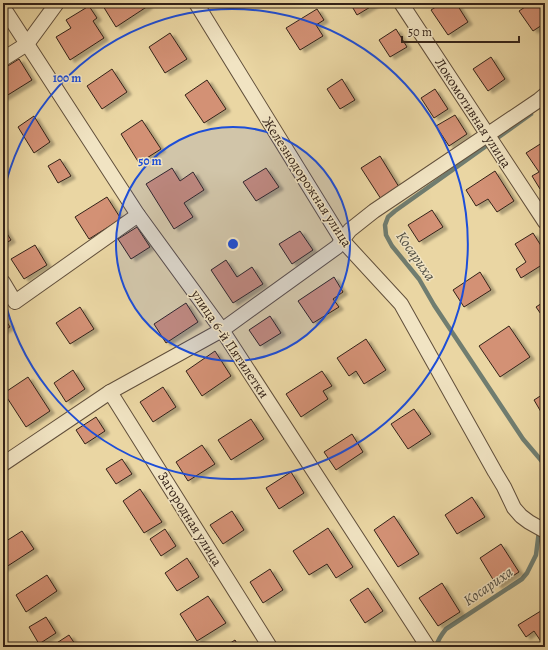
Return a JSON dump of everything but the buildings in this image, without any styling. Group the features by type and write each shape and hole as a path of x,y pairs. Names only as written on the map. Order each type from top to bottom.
{"street":[{"path":"3,59 27,44 57,3"},
{"name":"Железнодорожная улица","path":"196,3 342,240 401,304 504,486 514,508 529,522 545,531"},
{"name":"Локомотивная улица","path":"401,3 545,222"},
{"name":"улица 6-й Пятилетки","path":"3,7 138,215 222,330 428,647"},
{"path":"3,464 110,392 222,330 337,247 350,230 374,211 539,100 545,94"},
{"path":"3,282 15,302 138,215"},
{"name":"Загородная улица","path":"110,392 270,647"}],"waterway":[{"name":"Косариха","path":"531,114 395,211 388,217 385,225 386,235 392,246 419,279 434,305 523,439 545,466"},
{"name":"Косариха","path":"436,647 440,637 446,629 522,579 527,573 536,555 539,531 545,512"}]}
